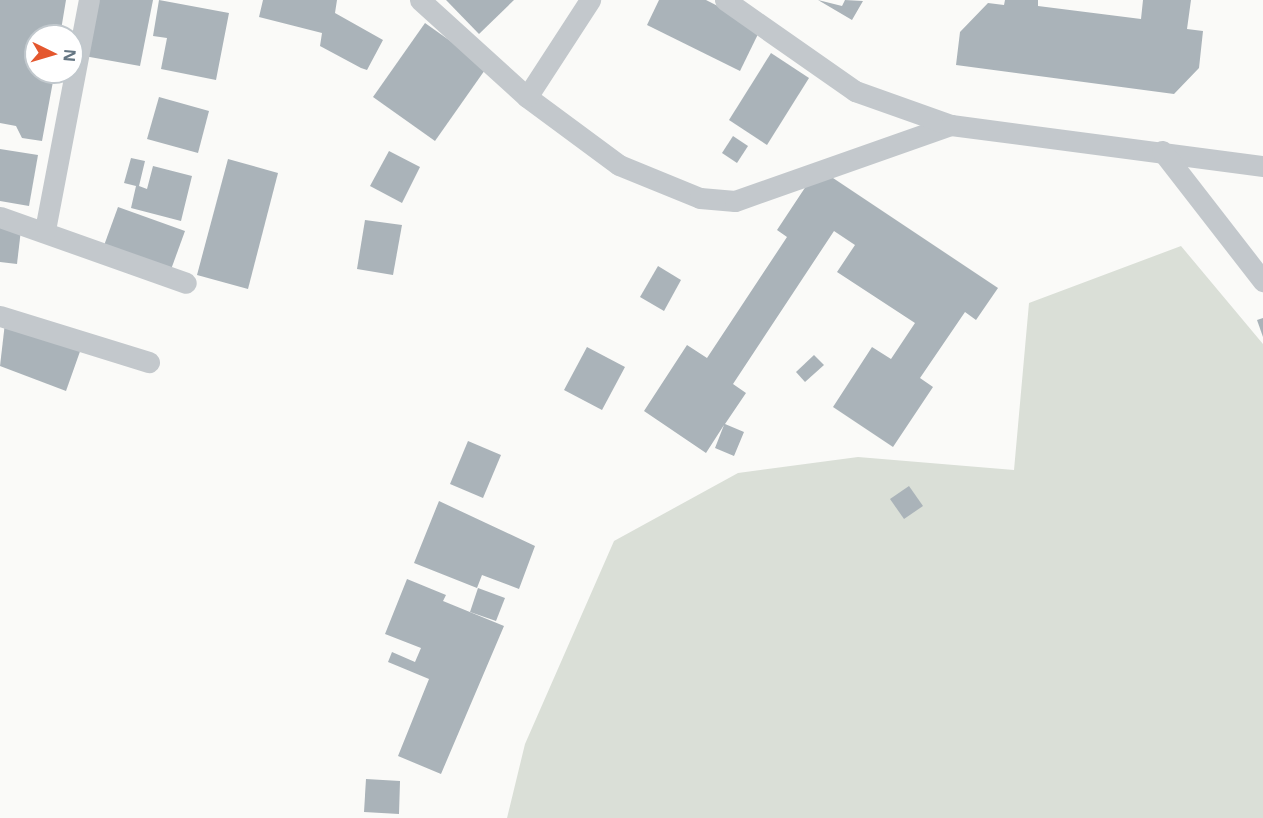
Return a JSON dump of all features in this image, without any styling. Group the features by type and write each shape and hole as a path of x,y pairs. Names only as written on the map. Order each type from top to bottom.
{"street":[{"path":"45,230 89,0"},
{"path":"420,0 527,97 619,165 700,198 735,201 951,124"},
{"path":"527,97 590,0"},
{"path":"725,0 855,91 951,124 1263,166"},
{"path":"1161,151 1263,280"},
{"path":"0,217 45,230 186,283"},
{"path":"0,316 149,362"}],"shaded area":[{"path":"1181,246 1263,344 1263,818 507,818 525,744 614,541 738,473 858,457 1014,470 1029,303"}],"building":[{"path":"0,0 66,0 62,24 24,24 24,84 53,84 42,141 22,138 16,126 0,123"},
{"path":"89,0 153,0 140,66 84,56 84,24 82,24"},
{"path":"159,0 229,13 216,80 161,69 167,38 153,36"},
{"path":"263,0 337,0 335,13 383,40 367,70 361,68 320,46 322,33 259,17"},
{"path":"446,0 514,0 479,34"},
{"path":"659,0 706,0 761,28 740,71 647,25"},
{"path":"818,0 842,6 845,0 863,1 852,20"},
{"path":"1005,0 1038,0 1038,6 1141,19 1143,0 1191,0 1187,29 1203,31 1199,68 1174,94 956,65 960,32 988,3 1004,5"},
{"path":"425,23 487,67 435,141 373,97"},
{"path":"771,53 809,78 767,145 729,120"},
{"path":"159,97 209,111 198,153 147,139"},
{"path":"733,136 748,146 737,163 722,153"},
{"path":"0,149 38,155 29,206 0,201"},
{"path":"389,151 420,167 402,203 370,186"},
{"path":"131,158 145,161 139,186 147,189 153,166 192,176 181,221 131,208 136,186 124,183"},
{"path":"228,159 278,173 248,289 197,275"},
{"path":"818,168 998,288 976,320 965,312 920,378 933,387 893,447 833,407 872,347 891,359 915,323 837,272 855,245 834,231 733,384 746,393 725,424 744,432 734,456 715,448 724,425 706,453 644,411 687,345 707,358 787,237 777,230"},
{"path":"118,207 185,231 169,275 102,251"},
{"path":"0,219 22,221 17,264 0,262"},
{"path":"365,220 402,225 393,275 357,269"},
{"path":"658,266 681,280 664,311 640,297"},
{"path":"6,314 83,343 66,391 0,366"},
{"path":"1263,318 1263,337 1257,320"},
{"path":"587,347 625,367 602,410 564,390"},
{"path":"814,355 824,365 805,382 796,372"},
{"path":"468,441 501,455 483,498 450,484"},
{"path":"909,486 923,506 904,519 890,499"},
{"path":"439,501 535,546 519,589 482,575 477,588 414,563"},
{"path":"407,579 446,595 443,601 504,626 441,774 398,756 429,679 388,662 392,652 415,662 421,648 385,634"},
{"path":"478,588 505,598 496,621 470,612"},
{"path":"366,779 400,781 399,814 364,812"}]}
